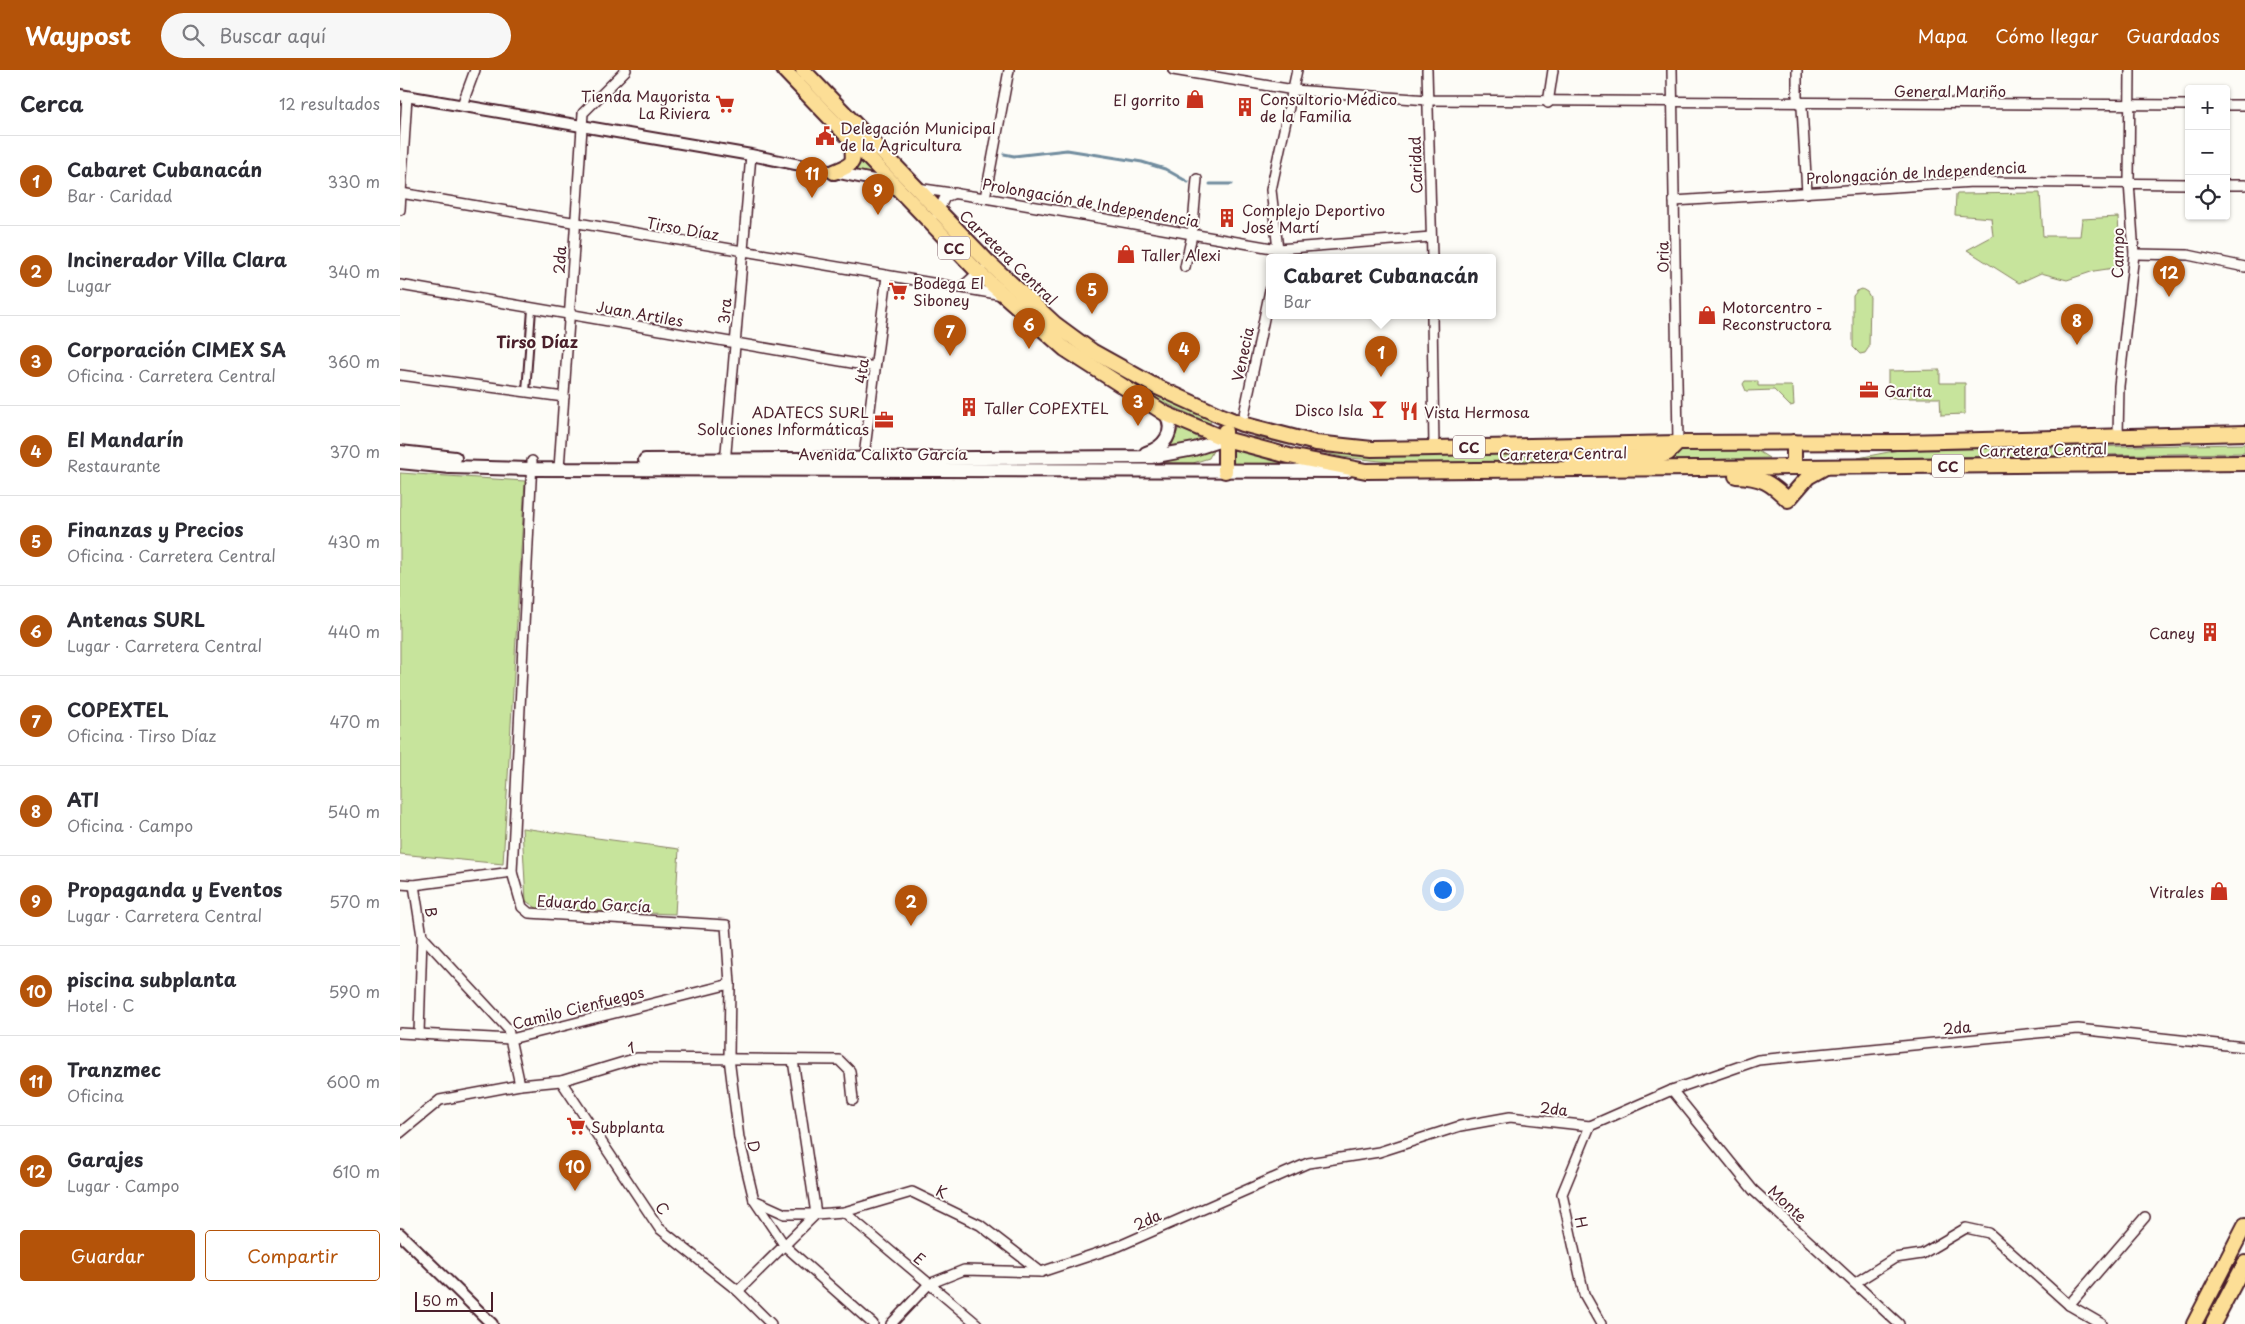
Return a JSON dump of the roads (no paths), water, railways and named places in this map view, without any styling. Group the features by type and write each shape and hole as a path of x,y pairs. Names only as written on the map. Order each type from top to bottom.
{"main road":[{"name":"Carretera Central","path":"785,70 916,188 934,217 979,272 1004,296 1145,401 1166,414 1225,439 1289,456 1366,471 2245,463"},
{"name":"Carretera Central","path":"803,70 893,184 988,262 1055,324 1069,343 1092,351 1155,386 1219,415 1242,424 1316,443 1372,449 1678,443 1905,442 2245,433"},
{"path":"834,172 847,167 854,159 857,136"},
{"path":"1145,401 1155,386"},
{"path":"1128,458 1154,451 1162,445 1168,437 1170,427 1170,420 1166,414"},
{"path":"1219,415 1225,430 1225,471"},
{"path":"1225,439 1254,432 1316,443"},
{"name":"Avenida Calixto García","path":"400,462 450,466 724,465 1128,458 1160,456 1194,449 1225,439"},
{"path":"1794,442 1794,468"},
{"path":"1547,470 1592,459 1659,456 1668,453 1678,443"},
{"name":"Avenida Calixto García","path":"400,452 531,465"},
{"name":"Avenida Calixto García","path":"863,464 1225,471 1366,471"},
{"path":"1700,468 1713,474 1759,478 1774,486 1788,500 1808,477 1824,468 1832,467"},
{"path":"2194,1324 2245,1225"},
{"path":"2213,1324 2245,1263"}],"street":[{"path":"462,105 475,70"},
{"name":"2da","path":"559,465 583,113 626,70"},
{"path":"985,198 1009,70"},
{"name":"General Mariño","path":"1173,70 1294,90 1428,100 1548,103 1673,101 2185,105"},
{"path":"1277,254 1271,190 1297,70"},
{"name":"Caridad","path":"1427,70 1432,254"},
{"path":"1548,103 1553,70"},
{"name":"Oria","path":"1672,70 1678,443"},
{"path":"1797,70 1797,98 1802,108 1807,192"},
{"name":"Campo","path":"2118,436 2119,386 2134,254 2129,182 2130,70"},
{"path":"400,210 404,95"},
{"name":"Prolongación de Independencia","path":"404,95 751,155 893,184 985,198 1192,235 1277,254 1431,237"},
{"path":"2230,105 2245,105"},
{"name":"3ra","path":"724,465 751,155"},
{"path":"1185,266 1192,235 1197,179"},
{"name":"Prolongación de Independencia","path":"1674,201 1973,182 2185,184"},
{"path":"2230,185 2245,185"},
{"name":"Tirso Díaz","path":"401,193 1004,296"},
{"path":"934,217 945,197 955,193"},
{"path":"2134,254 2188,255 2245,267"},
{"path":"961,288 988,262"},
{"name":"4ta","path":"863,464 887,276"},
{"name":"Juan Artiles","path":"400,285 875,367"},
{"path":"526,392 532,309"},
{"name":"Venecia","path":"1242,424 1266,309"},
{"path":"1432,319 1434,448"},
{"path":"400,375 564,397"},
{"name":"Eduardo García","path":"531,465 512,872 522,907 529,913 726,925"},
{"path":"400,884 414,885 512,872"},
{"name":"B","path":"414,885 422,936 419,1034"},
{"name":"D","path":"726,925 730,984 729,1058 739,1138 754,1200 785,1245 873,1324"},
{"path":"422,936 508,1028 520,1085"},
{"name":"Camilo Cienfuegos","path":"400,1033 511,1039 730,984"},
{"name":"2da","path":"891,1324 929,1284 964,1270 1041,1272 1119,1246 1308,1164 1379,1152 1460,1126 1510,1117 1590,1126 1672,1090 1758,1060 2078,1030 2245,1047"},
{"name":"1","path":"400,1133 440,1100 520,1085 561,1081 637,1058 839,1060 850,1071 853,1100"},
{"path":"738,1291 816,1214 794,1060"},
{"name":"C","path":"561,1081 659,1228 738,1291 771,1324"},
{"name":"Monte","path":"1672,1090 1753,1190 1899,1324"},
{"name":"H","path":"1590,1126 1562,1194 1584,1294 1601,1324"},
{"name":"K","path":"754,1200 785,1214 816,1214 844,1212 912,1192 980,1225 1041,1272"},
{"name":"E","path":"844,1212 977,1324"},
{"path":"2070,1305 2145,1217"},
{"path":"1855,1283 1895,1258 1922,1254 1966,1228 1989,1233 2070,1305 2102,1324"},
{"path":"400,1234 492,1324"}],"waterway":[{"path":"1004,154 1014,156 1067,150 1142,162 1165,169 1188,182"},
{"path":"1210,184 1232,184"}],"place":[{"name":"El gorrito","path":"1195,99"},
{"name":"Tienda Mayorista La Riviera","path":"725,104"},
{"name":"Consultorio Médico de la Familia","path":"1245,107"},
{"name":"Delegación Municipal de la Agricultura","path":"825,136"},
{"name":"Tranzmec","path":"812,198"},
{"name":"Propaganda y Eventos","path":"878,215"},
{"name":"Complejo Deportivo José Martí","path":"1227,218"},
{"name":"Taller Alexi","path":"1126,254"},
{"name":"Bodega El Siboney","path":"898,291"},
{"name":"Garajes","path":"2169,297"},
{"name":"Finanzas y Precios","path":"1092,314"},
{"name":"Motorcentro - Reconstructora","path":"1707,315"},
{"name":"ATI","path":"2077,345"},
{"name":"Antenas SURL","path":"1029,349"},
{"name":"COPEXTEL","path":"950,356"},
{"name":"El Mandarín","path":"1184,373"},
{"name":"Cabaret Cubanacán","path":"1381,377"},
{"name":"Garita","path":"1869,390"},
{"name":"Taller COPEXTEL","path":"969,407"},
{"name":"Disco Isla","path":"1378,409"},
{"name":"Vista Hermosa","path":"1409,411"},
{"name":"ADATECS SURL Soluciones Informáticas","path":"884,420"},
{"name":"Corporación CIMEX SA","path":"1138,426"},
{"name":"Caney","path":"2210,632"},
{"name":"Vitrales","path":"2219,891"},
{"name":"Incinerador Villa Clara","path":"911,926"},
{"name":"Subplanta","path":"576,1126"},
{"name":"piscina subplanta","path":"575,1191"}],"district":[{"name":"Tirso Díaz","path":"537,341"}]}
